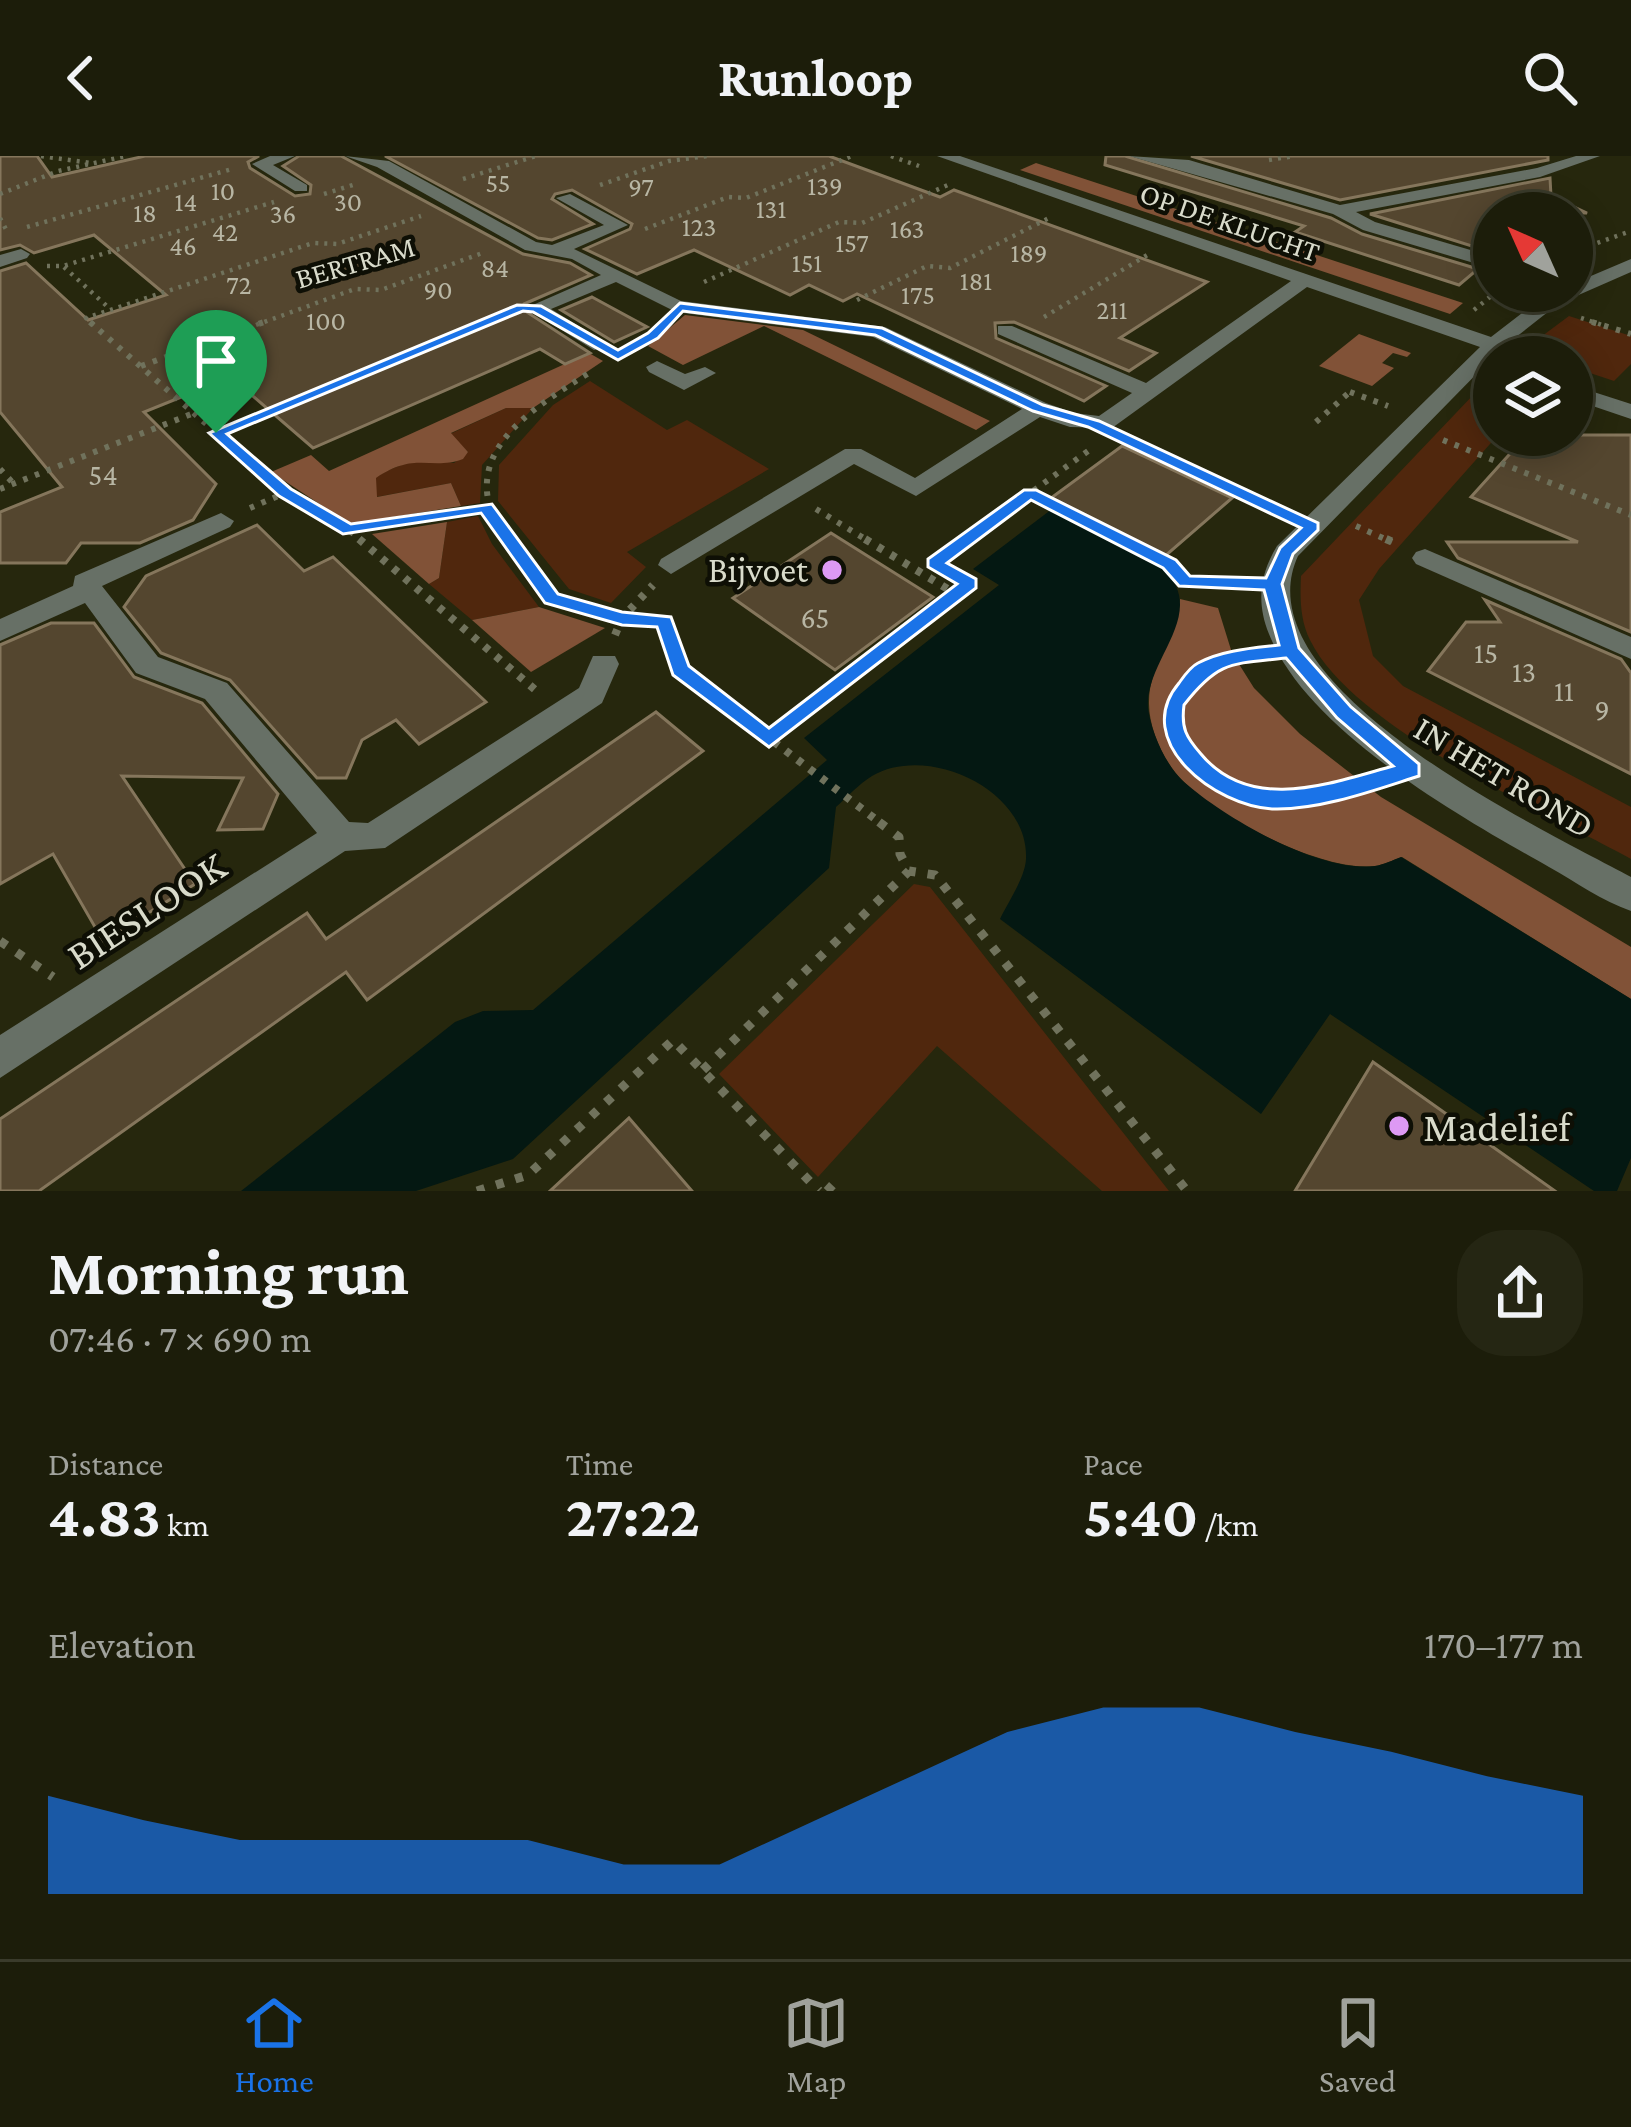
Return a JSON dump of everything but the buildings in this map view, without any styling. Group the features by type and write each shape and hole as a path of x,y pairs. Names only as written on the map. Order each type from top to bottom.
{"street":[{"path":"260,164 287,156"},
{"name":"BERTRAM","path":"353,156 398,172 459,203 518,240 577,255 676,306 878,331 1038,408 1094,424"},
{"name":"OP DE KLUCHT","path":"945,156 1473,337"},
{"path":"989,171 1022,156"},
{"path":"1137,156 1190,166 1339,210 1369,226 1473,257"},
{"path":"1339,210 1540,172 1592,156"},
{"path":"260,164 308,192"},
{"path":"552,250 619,225 564,198"},
{"path":"0,261 22,254"},
{"path":"1593,282 1631,265"},
{"path":"536,308 617,275"},
{"path":"1094,424 1104,423 1305,280"},
{"path":"536,308 601,346"},
{"path":"1505,336 1536,312"},
{"path":"1010,332 1148,392"},
{"path":"1273,584 1286,552 1473,366"},
{"path":"656,367 684,383 705,373"},
{"path":"1593,399 1631,412"},
{"path":"670,566 853,454 916,488 1038,408"},
{"path":"221,521 85,583 147,665 216,691 340,836"},
{"path":"1425,557 1631,650"},
{"name":"IN HET ROND","path":"1273,584 1291,650 1344,713 1412,770 1631,895"},
{"path":"0,631 90,590"},
{"name":"BIESLOOK","path":"0,1058 340,836 374,838 591,694 604,664"}],"path":[{"path":"41,156 93,163"},
{"path":"0,194 125,156"},
{"name":"BERTRAM","path":"428,190 536,156"},
{"path":"627,236 728,197 746,198 852,156"},
{"path":"8,232 260,164"},
{"path":"308,192 398,172"},
{"path":"702,283 839,222 862,223 959,180"},
{"path":"110,309 63,266 277,201"},
{"name":"BERTRAM","path":"459,203 337,244 313,243 86,318 141,366 355,289 381,290 518,240"},
{"path":"821,323 831,312 927,266 950,268 1049,218"},
{"path":"1593,245 1631,231"},
{"path":"1010,332 1151,254"},
{"path":"216,433 521,308 536,308"},
{"path":"601,346 618,356 555,393 521,423 486,466 486,507 552,599 622,618 664,621 680,670 899,837 900,854 909,871"},
{"path":"141,366 285,493 349,530 562,713"},
{"path":"1316,422 1353,389"},
{"path":"0,489 194,413"},
{"path":"769,739 970,584 934,563 1102,441 1094,424"},
{"path":"1094,424 1319,519 1425,557"},
{"path":"1412,427 1631,515"},
{"path":"0,469 14,484"},
{"path":"221,521 285,493"},
{"path":"789,493 956,594"},
{"path":"1030,494 1169,564 1185,582 1273,584"},
{"path":"349,530 486,507"},
{"path":"604,664 622,618 670,566"},
{"path":"1291,650 1220,661 1184,685 1174,703 1172,724 1176,739 1200,768 1245,794 1274,800 1319,795 1412,770"},
{"path":"702,1070 909,871"},
{"path":"909,871 935,875 1187,1191"},
{"path":"0,941 48,971 76,1010"},
{"path":"477,1191 528,1175 673,1040 823,1191 838,1179"}],"shaded area":[{"path":"1036,163 1463,303 1450,314 1020,170"},
{"path":"685,315 803,330 990,421 976,430 764,326 683,365 648,346"},
{"path":"1569,316 1631,336 1631,364 1614,381 1593,374 1593,336 1542,336"},
{"path":"1359,334 1411,353 1407,357 1393,353 1382,363 1394,368 1372,386 1319,366"},
{"path":"589,353 603,361 533,408 506,408 451,433 468,452 463,459 402,465 376,478 377,497 451,483 461,506 350,524 271,472 311,455 329,471"},
{"path":"590,381 667,430 687,420 769,469 627,552 646,567 611,603 569,589 498,501 499,465 553,405"},
{"path":"1473,395 1473,456 1479,456 1379,569 1359,600 1373,656 1403,686 1631,807 1631,859 1454,764 1366,704 1332,672 1310,640 1304,625 1301,576"},
{"path":"506,408 533,408 482,465 480,503 461,506 451,483 376,497 375,478 413,462 454,463 468,452 450,434"},
{"path":"478,516 492,544 539,607 472,620 429,584 439,578 447,522"},
{"path":"447,522 439,578 429,584 372,534"},
{"path":"1180,599 1218,608 1232,653 1254,688 1300,734 1381,797 1631,947 1631,999 1402,857 1375,866 1353,866 1300,851 1220,810 1182,780 1169,764 1150,714 1153,676 1175,626"},
{"path":"539,607 605,628 531,672 472,620"},
{"path":"914,884 930,887 1169,1191 1102,1191 937,1046 818,1177 719,1074"}],"water":[{"path":"1052,509 1139,552 1176,586 1179,616 1154,676 1148,708 1160,748 1184,782 1248,826 1327,861 1378,865 1401,857 1631,999 1631,1158 1617,1191 1594,1191 1330,1014 1261,1114 1000,919 1025,866 1023,834 1011,812 971,779 920,765 895,767 872,776 836,807 829,868 513,1159 416,1191 241,1191 455,1022 483,1011 533,1010 827,760 804,738 999,585 973,569"}],"place":[{"name":"Bijvoet","path":"832,570"},
{"name":"Madelief","path":"1399,1126"}],"route":[{"path":"216,433 285,493 349,530 486,507 552,599 622,618 664,621 680,670 769,739 970,584 934,563 1030,494 1169,564 1185,582 1273,584 1291,650 1243,656 1202,669 1184,685 1174,703 1176,739 1200,768 1245,794 1274,800 1319,795 1412,770 1344,713 1291,650 1275,600 1273,584 1286,552 1312,526 1094,424 1038,408 878,331 680,307 653,335 618,356 536,308 521,308 216,433"}]}
